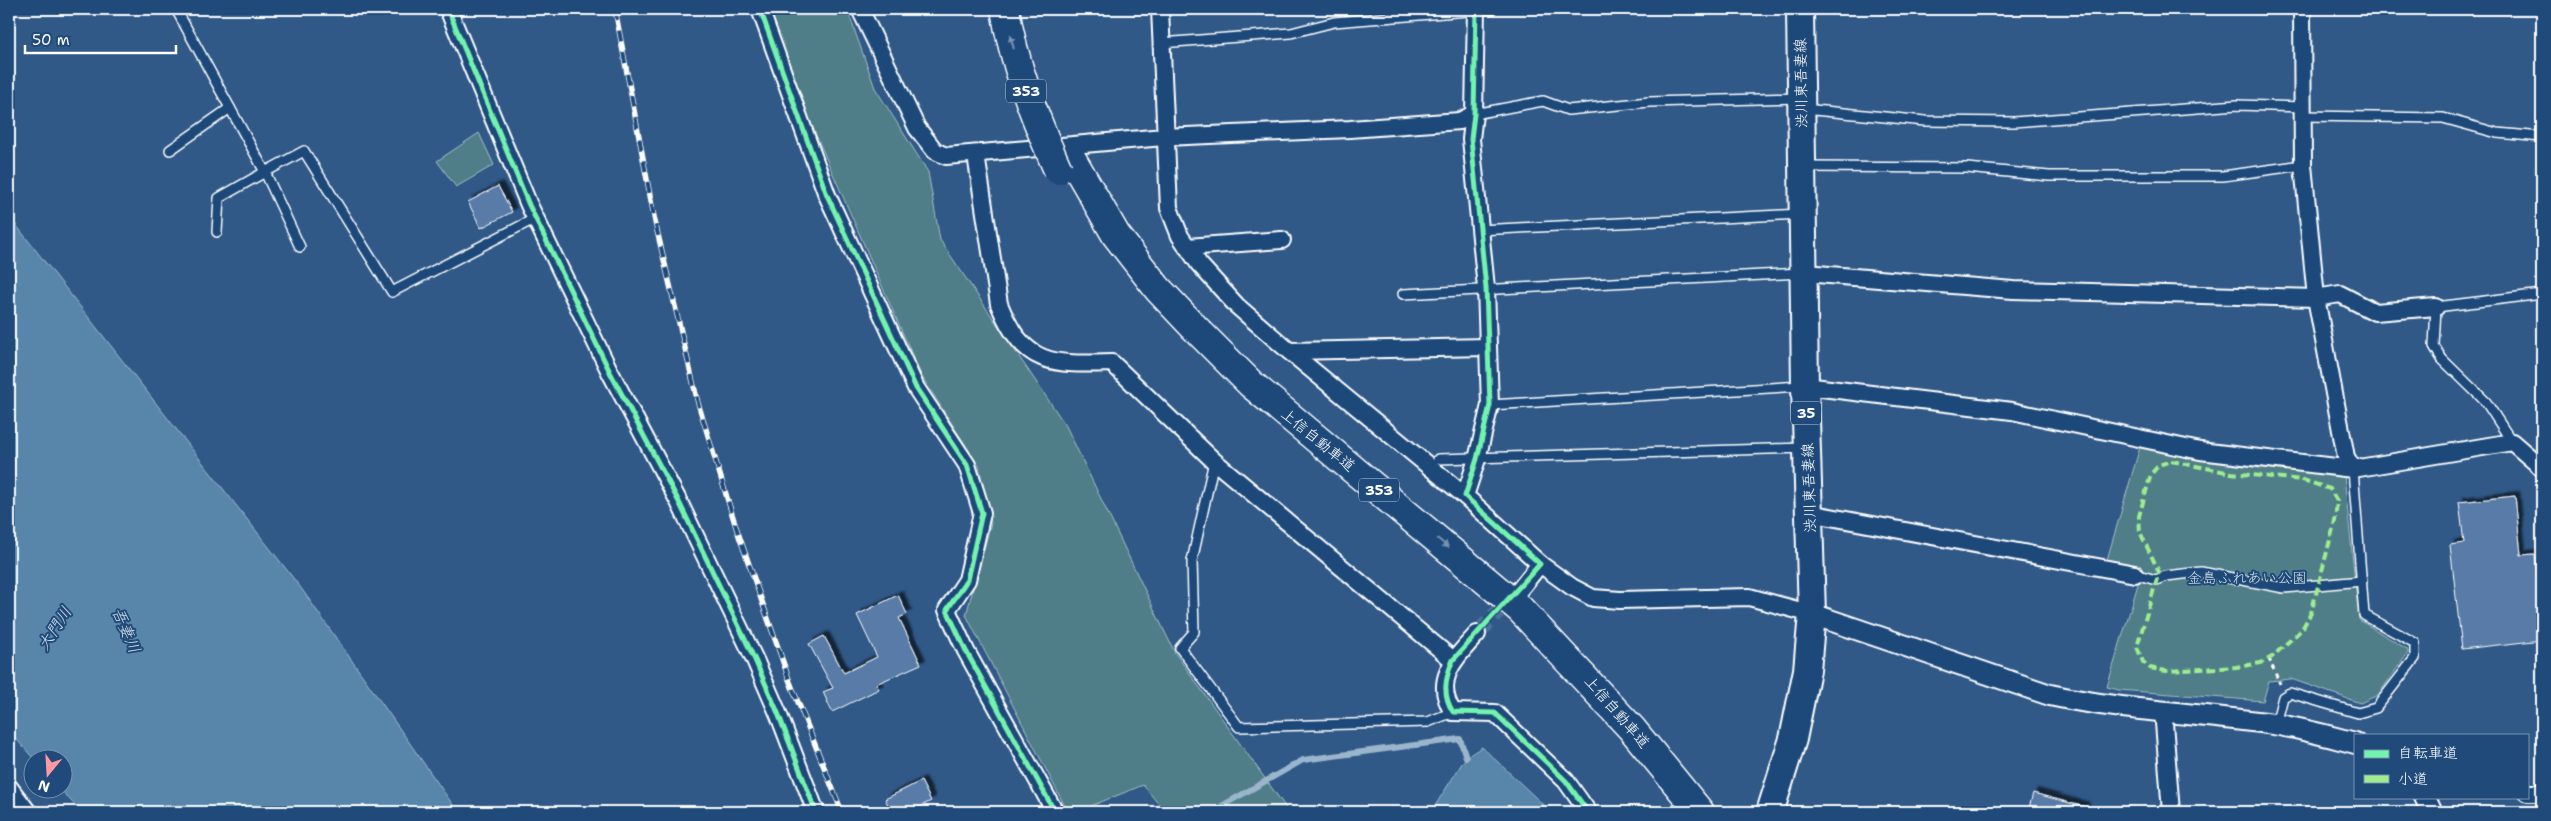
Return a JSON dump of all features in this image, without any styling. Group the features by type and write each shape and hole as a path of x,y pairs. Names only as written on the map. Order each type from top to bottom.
{"highway":[{"name":"上信自動車道","path":"1005,9 1022,79 1037,122 1116,236 1158,289 1251,384 1520,609 1632,728 1700,812"},
{"name":"上信自動車道","path":"1022,9 1065,165 1107,252 1158,313 1204,361 1254,408 1508,623 1571,684 1622,741 1680,812"}],"main road":[{"name":"渋川東吾妻線","path":"1770,812 1793,739 1807,670 1812,614 1805,386 1805,272 1800,9"}],"street":[{"path":"448,9 536,218 610,372 679,502 755,660 778,713 816,812"},
{"path":"760,9 827,195 916,388 967,466 982,512 967,580 947,610 966,651 1055,812"},
{"path":"860,9 918,128 935,151 946,156 976,155 1164,137 1359,128 1460,121 1474,114"},
{"path":"1160,9 1164,137 1169,208 1180,236 1199,264 1237,306 1465,496 1540,564 1572,587 1593,598 1620,600 1749,598 1812,614 2050,695 2091,704 2163,710 2276,724 2354,743"},
{"path":"1465,496 1477,459 1490,404 1486,288 1471,139 1481,9"},
{"path":"2302,9 2303,165 2316,298 2346,457 2353,469"},
{"path":"976,155 999,304 1006,322 1019,341 1038,357 1052,363 1067,365 1112,363 1214,461 1453,660"},
{"path":"1187,246 1282,240"},
{"path":"1805,272 2013,290 2316,298 2340,294 2375,312 2436,307"},
{"path":"1289,351 1488,347"},
{"path":"1805,386 2012,411 2200,450 2353,469 2512,442 2542,468"},
{"path":"1809,514 2135,574"},
{"path":"1516,594 1540,564"},
{"path":"1477,634 1453,660 1446,685 1448,704 1453,712 1495,713 1566,781 1588,812"},
{"path":"2163,710 2171,812"},
{"path":"9,787 28,812"},
{"path":"2528,793 2542,793"},
{"path":"2425,798 2432,812"}],"lane":[{"path":"176,9 265,172 300,247"},
{"path":"1161,43 1291,33 1334,22 1481,9"},
{"path":"1474,114 1543,101 1568,110 1649,102 1802,103 1925,121 2014,122 2237,106 2443,118 2497,133 2542,137"},
{"path":"170,150 230,108"},
{"path":"217,232 219,198 304,151 392,292 536,218"},
{"path":"1802,167 1967,168 2049,176 2223,176 2303,165"},
{"path":"1479,230 1803,214"},
{"path":"1403,294 1805,272"},
{"path":"2512,442 2486,402 2442,359 2434,346 2436,307 2542,294"},
{"path":"1490,404 1805,386"},
{"path":"1438,460 1808,448"},
{"path":"1214,461 1192,561 1194,632 1180,648 1239,727 1428,722 1453,712"},
{"path":"2276,724 2283,697 2290,693 2358,713 2376,708 2415,658 2415,643 2364,615 2353,469"},
{"path":"2135,574 2156,580 2166,576 2201,572 2284,588 2362,581"}],"path":[{"path":"2269,659 2286,695"}],"green space":[{"path":"769,9 847,9 875,88 928,172 940,240 1066,426 1175,653 1289,812 1165,812 1143,785 1076,812 1068,812 966,615 991,523 979,466 922,377 798,94"},
{"path":"479,133 494,165 456,187 437,161"},
{"name":"金島ふれあい公園","path":"2140,447 2344,475 2359,620 2407,649 2408,653 2378,695 2360,703 2291,679 2269,681 2263,701 2119,690 2107,687 2142,571 2106,563"}],"water":[{"path":"9,216 301,588 458,812 81,812 68,798 72,798 72,748 24,748 9,731"},
{"path":"1482,747 1551,812 1431,812 1466,757"}],"building":[{"path":"498,186 512,212 481,228 468,202"},
{"path":"2515,496 2521,555 2535,554 2538,585 2542,584 2542,640 2462,649 2450,545 2464,543 2459,502"},
{"path":"898,595 907,614 899,618 921,664 876,684 879,689 832,712 823,692 833,688 809,644 824,636 844,673 877,657 857,615"},
{"path":"921,781 931,801 909,812 892,812 885,799"},
{"path":"2033,793 2085,807 2084,812 2028,812"}],"waterway":[{"path":"1211,812 1303,760 1460,739 1466,757"}],"tunnel":[{"path":"1477,634 1515,594"}],"railway":[{"path":"615,9 655,222 698,403 736,527 790,682 842,812"}],"marked path":[{"path":"2171,461 2231,473 2303,480 2330,489 2337,501 2335,521 2311,613 2302,629 2272,657 2261,663 2236,667 2166,671 2150,668 2143,662 2137,647 2159,572 2140,532 2139,516 2151,474 2159,465 2171,461"}],"cycle path":[{"path":"448,9 529,205 610,372 679,502 755,660 778,713 816,812"},
{"path":"760,9 827,195 916,388 967,465 982,513 967,580 947,610 966,651 1055,812"},
{"path":"1476,9 1474,114 1471,139 1486,288 1490,405 1477,459 1465,496 1540,564 1453,660 1448,673 1446,693 1453,712 1495,713 1566,781 1588,812"}],"water label":[{"name":"大門川","path":"54,628"},
{"name":"吾妻川","path":"127,630"}]}
